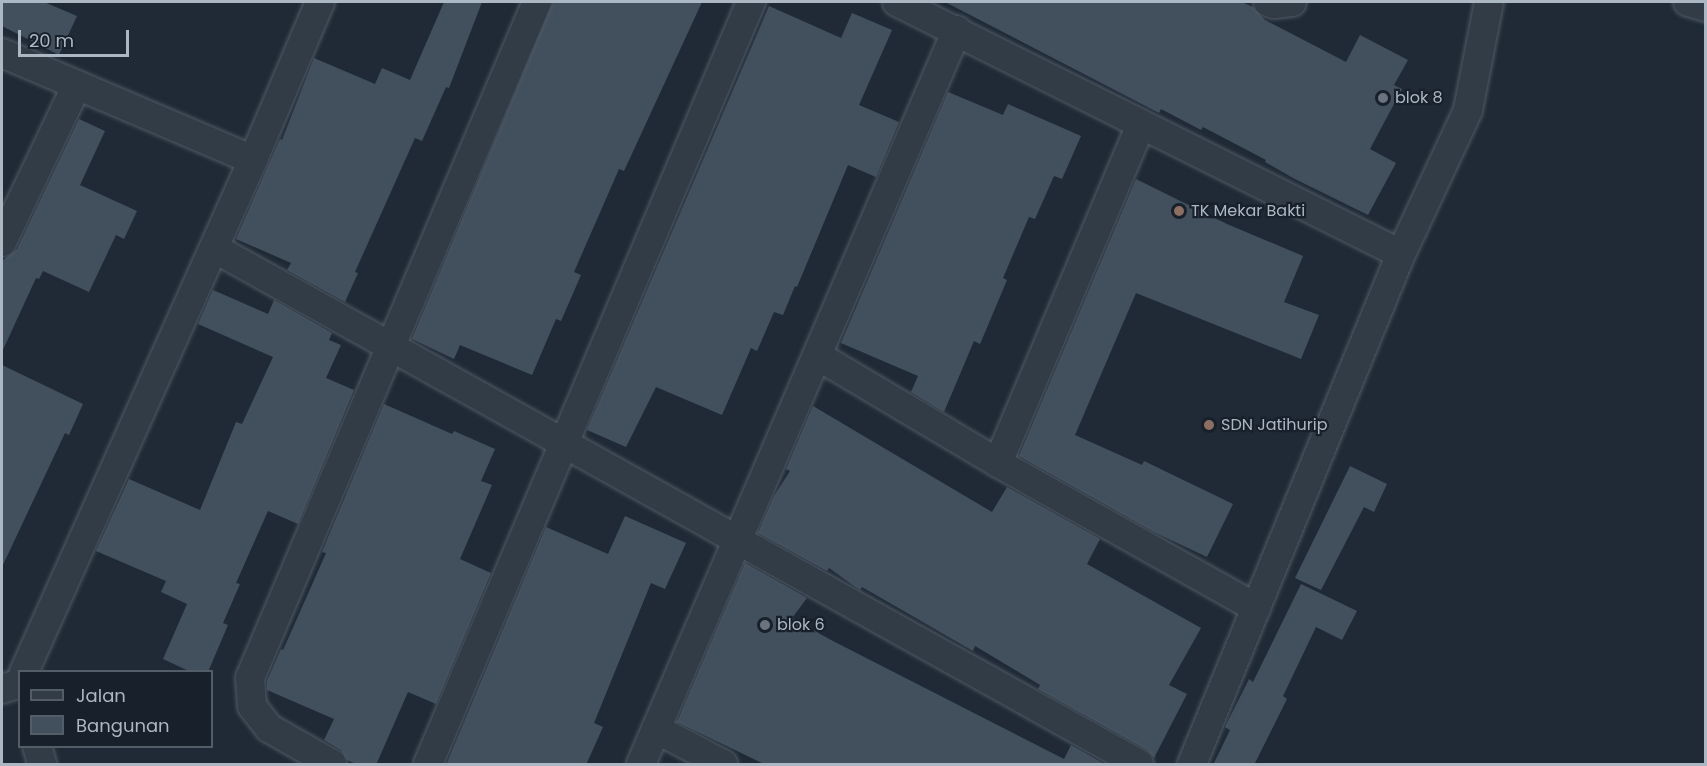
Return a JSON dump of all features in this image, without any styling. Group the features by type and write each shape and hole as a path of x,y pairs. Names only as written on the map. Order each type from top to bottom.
{"street":[{"path":"25,670 253,160 320,2"},
{"path":"332,765 269,728 252,706 250,678 537,2"},
{"path":"428,765 751,2"},
{"path":"897,2 947,18 1140,124 1401,254"},
{"path":"1268,2 1274,4 1293,2"},
{"path":"1192,765 1401,254 1468,110 1490,2"},
{"path":"1688,2 1706,7"},
{"path":"641,765 818,356 947,18"},
{"path":"2,53 253,160"},
{"path":"2,242 77,85"},
{"path":"998,463 1140,124"},
{"path":"214,248 1139,765"},
{"path":"818,356 998,463 1256,608"},
{"path":"2,689 18,683"},
{"path":"656,729 723,765"},
{"path":"38,748 42,765"}],"building":[{"path":"2,2 44,2 77,16 59,55 2,26"},
{"path":"444,2 482,2 449,88 446,87 422,141 415,138 355,272 358,273 345,302 287,270 291,263 236,239 280,139 282,140 314,58 375,84 382,68 410,80"},
{"path":"553,2 702,2 624,171 619,169 574,272 581,275 561,321 556,319 532,375 460,345 454,359 412,339"},
{"path":"945,2 1242,2 1253,7 1265,20 1346,62 1360,35 1408,60 1394,85 1402,89 1370,149 1396,163 1368,215 1293,178 1265,162 1266,160 1203,127 1201,130 1161,109 1159,113"},
{"path":"769,6 841,38 852,13 892,30 859,105 899,122 876,177 848,165 783,315 774,312 757,351 751,348 722,415 656,387 626,447 587,430"},
{"path":"948,92 1003,115 1008,104 1081,136 1062,179 1054,176 1035,219 1029,217 1003,278 1007,280 980,344 974,341 944,412 911,392 918,376 841,343"},
{"path":"79,119 105,131 80,185 137,211 124,239 116,235 89,292 43,271 39,279 36,278 2,352 2,261 17,249"},
{"path":"1136,179 1227,224 1303,256 1284,302 1319,315 1301,359 1136,293 1075,435 1142,465 1144,461 1233,504 1207,557 1154,532 1019,456"},
{"path":"213,290 268,314 274,300 332,333 329,340 341,345 326,378 354,390 298,524 268,511 236,583 240,584 223,623 228,625 209,670 187,670 163,659 187,604 161,592 166,581 96,551 129,479 200,510 236,422 242,424 273,357 198,324"},
{"path":"2,365 83,404 69,435 65,433 2,567"},
{"path":"384,404 452,434 454,431 495,449 481,481 492,485 460,559 491,573 436,704 408,692 376,765 358,765 347,760 341,750 324,740 334,719 267,690 267,681 326,553 322,552"},
{"path":"813,406 992,512 1007,487 1100,539 1087,564 1201,628 1169,685 1187,694 1154,758 1147,750 1038,689 1040,685 975,646 973,651 862,587 860,590 829,568 827,571 758,533 774,496 790,471 786,469"},
{"path":"1350,466 1387,484 1374,512 1364,507 1321,590 1295,578"},
{"path":"625,516 686,543 665,589 651,583 594,723 603,727 586,765 446,765 546,527 608,554"},
{"path":"745,563 807,598 792,618 831,640 1064,759 1071,745 1106,765 766,765 677,722"},
{"path":"1301,584 1357,611 1342,640 1316,627 1283,696 1287,699 1254,765 1213,765 1230,730 1225,727 1249,679 1253,682"}],"place":[{"name":"blok 8","path":"1383,98"},
{"name":"TK Mekar Bakti","path":"1179,211"},
{"name":"SDN Jatihurip","path":"1209,425"},
{"name":"blok 6","path":"765,625"}]}
